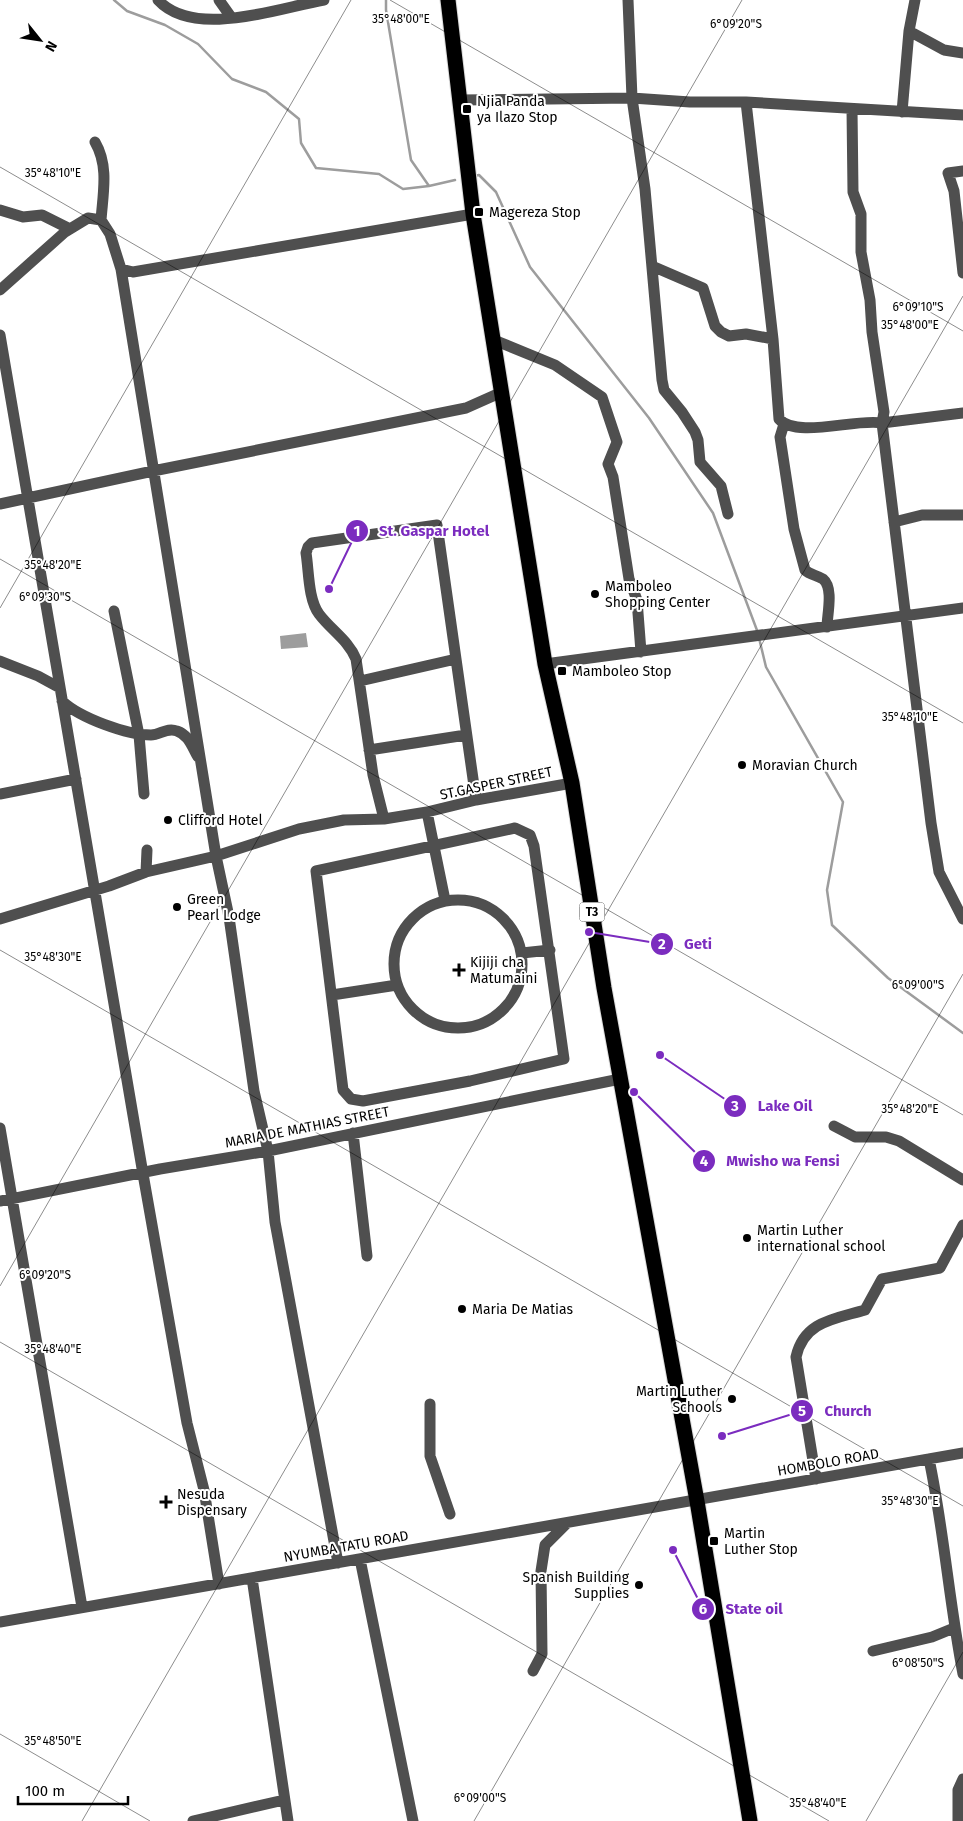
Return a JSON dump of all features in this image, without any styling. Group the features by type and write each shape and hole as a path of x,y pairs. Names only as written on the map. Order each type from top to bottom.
{"highway":[{"name":"T3","path":"448,0 473,214 544,664 572,783 620,1079 698,1500 750,1821"}],"street":[{"path":"158,0 166,8 184,17 203,20 324,0"},
{"path":"220,0 230,17"},
{"path":"628,0 632,98 645,189 664,390 695,432 698,440 700,462 721,486 728,514"},
{"path":"902,112 909,31 915,0"},
{"path":"909,31 944,50 963,53"},
{"path":"459,100 632,98 690,102 746,102 963,115"},
{"path":"746,102 773,339 778,413 784,424 800,428 867,422 882,423 963,413"},
{"path":"852,109 853,192 861,214 862,252 884,412 882,423 939,872 963,919"},
{"path":"95,142 100,151 104,168 101,220 110,234 121,269 203,764 216,856 229,917 254,1091 268,1151 275,1222 338,1563"},
{"path":"963,171 948,173 954,192 963,272"},
{"path":"0,210 23,217 42,215 70,229"},
{"path":"121,269 133,272 473,214"},
{"path":"0,290 70,229 88,218 101,220"},
{"path":"652,266 703,288 715,326 721,332 729,336 746,334 773,339"},
{"path":"0,335 76,779 93,891 190,1442 204,1490 219,1584"},
{"path":"494,340 555,365 602,397 617,442 608,464 614,477 629,579 637,600 641,652"},
{"path":"0,504 466,408 502,392"},
{"path":"784,424 780,433 780,443 796,538 806,571 821,578 827,584 829,595 827,627"},
{"path":"894,522 922,515 963,515"},
{"path":"384,819 374,784 360,681 354,654 316,609 306,553 312,543 437,525 476,800"},
{"path":"544,664 963,608"},
{"path":"114,610 138,735 144,794"},
{"path":"360,681 456,659"},
{"path":"0,661 38,676 60,688"},
{"path":"62,701 109,727 138,735 153,735 170,730 178,731 188,739 203,764"},
{"path":"369,750 466,735"},
{"path":"0,794 76,779"},
{"name":"ST.GASPER STREET","path":"0,919 93,891 146,872 216,856 299,829 344,820 384,819 427,812 476,800 572,783"},
{"path":"427,812 445,900"},
{"path":"515,828 530,835 534,846 550,950 564,1059 470,1081 363,1102 351,1098 343,1090 316,870 433,847 515,828"},
{"path":"146,850 146,872"},
{"path":"445,900 468,900 489,906 511,926 522,953 522,971 514,995 497,1015 482,1024 465,1028 448,1028 431,1023 416,1014 405,1001 397,985 393,964 397,942 408,922 425,908 445,900"},
{"path":"522,953 550,950"},
{"path":"332,995 397,985"},
{"name":"MARIA DE MATHIAS STREET","path":"0,1201 488,1108 620,1079"},
{"path":"834,1126 854,1137 886,1137 899,1141 963,1180"},
{"path":"0,1128 82,1608"},
{"path":"353,1133 368,1256"},
{"path":"816,1479 796,1357 799,1344 816,1325 865,1310 882,1280 940,1268 963,1224"},
{"path":"430,1404 430,1456 450,1514"},
{"name":"HOMBOLO ROAD","path":"698,1500 963,1452"},
{"path":"929,1459 936,1493 954,1628 963,1674"},
{"name":"NYUMBA TATU ROAD","path":"0,1622 698,1500"},
{"path":"533,1671 542,1654 541,1571 545,1545 568,1523"},
{"path":"360,1559 413,1821"},
{"path":"252,1578 288,1821"},
{"path":"873,1651 932,1637 954,1628"},
{"path":"958,1821 958,1790 963,1779"},
{"path":"193,1821 284,1800"}],"shaded area":[{"path":"306,633 308,647 281,649 280,636"}],"waterway":[{"path":"114,0 127,11 165,25 198,44 232,79 266,92 299,119 301,143 316,168 379,174 403,189 429,186"},
{"path":"386,0 386,10 411,160 429,186 455,180"},
{"path":"474,176 479,175 496,192 530,267 649,418 713,513 758,633"},
{"path":"759,638 766,667 843,802 827,890 832,925 888,978 963,1033"}],"place":[{"name":"Njia Panda ya Ilazo Stop","path":"467,109"},
{"name":"Magereza Stop","path":"479,212"},
{"name":"St. Gaspar Hotel","path":"329,589"},
{"name":"Mamboleo Shopping Center","path":"595,594"},
{"name":"Mamboleo Stop","path":"562,671"},
{"name":"Moravian Church","path":"742,765"},
{"name":"Clifford Hotel","path":"168,820"},
{"name":"Green Pearl Lodge","path":"177,907"},
{"name":"Geti","path":"589,932"},
{"name":"Kijiji cha Matumaini","path":"459,970"},
{"name":"Lake Oil","path":"660,1055"},
{"name":"Mwisho wa Fensi","path":"634,1092"},
{"name":"Martin Luther international school","path":"747,1238"},
{"name":"Maria De Matias","path":"462,1309"},
{"name":"Martin Luther Schools","path":"732,1399"},
{"name":"Church","path":"722,1436"},
{"name":"Nesuda Dispensary","path":"166,1502"},
{"name":"Martin Luther Stop","path":"714,1541"},
{"name":"State oil","path":"673,1550"},
{"name":"Spanish Building Supplies","path":"639,1585"}]}
